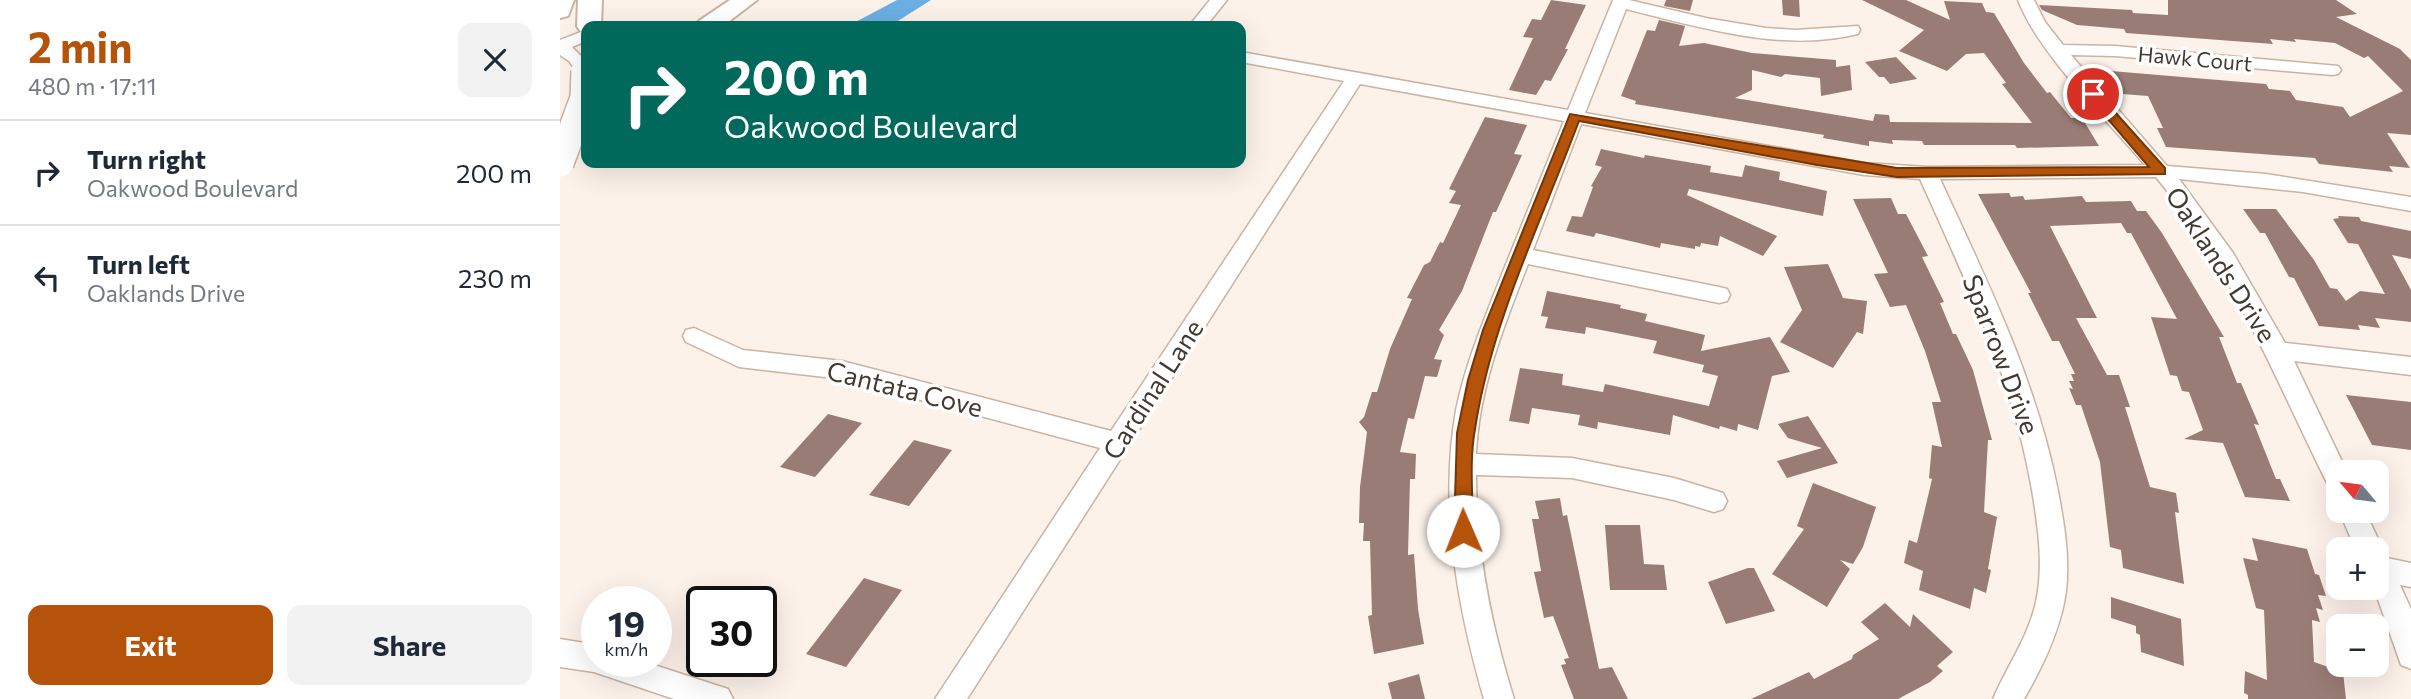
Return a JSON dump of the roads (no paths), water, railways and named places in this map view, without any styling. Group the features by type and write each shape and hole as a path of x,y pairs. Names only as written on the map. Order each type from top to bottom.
{"street":[{"path":"560,12 562,0"},
{"path":"589,21 590,0"},
{"path":"715,21 745,0"},
{"path":"1201,21 1219,0"},
{"name":"Oaklands Drive","path":"2026,0 2034,19 2179,192 2221,253 2279,351 2329,460"},
{"path":"1499,699 1485,656 1465,547 1462,514 1467,419 1491,330 1621,2 1721,25 1785,35 1816,36 1852,30"},
{"path":"560,46 581,37"},
{"path":"560,46 581,61"},
{"name":"Hawk Court","path":"2058,50 2115,51 2332,70"},
{"path":"1246,58 1864,169 1928,174 2160,171 2294,183 2411,204"},
{"name":"Cardinal Lane","path":"950,699 1354,79"},
{"path":"560,163 581,106"},
{"path":"560,128 581,112"},
{"name":"Sparrow Drive","path":"1928,174 2001,338 2025,402 2038,448 2052,531 2054,566 2050,600 2027,668 2008,699"},
{"path":"1521,255 1719,295"},
{"name":"Cantata Cove","path":"694,336 739,358 842,370 1117,443"},
{"path":"2279,351 2411,366"},
{"path":"1464,464 1572,468 1661,486 1714,501"},
{"path":"2389,566 2411,575"},
{"path":"2389,592 2411,654"},
{"path":"560,653 581,656"},
{"path":"650,677 718,699"}],"water":[{"path":"897,0 931,0 898,21 857,21"}]}
